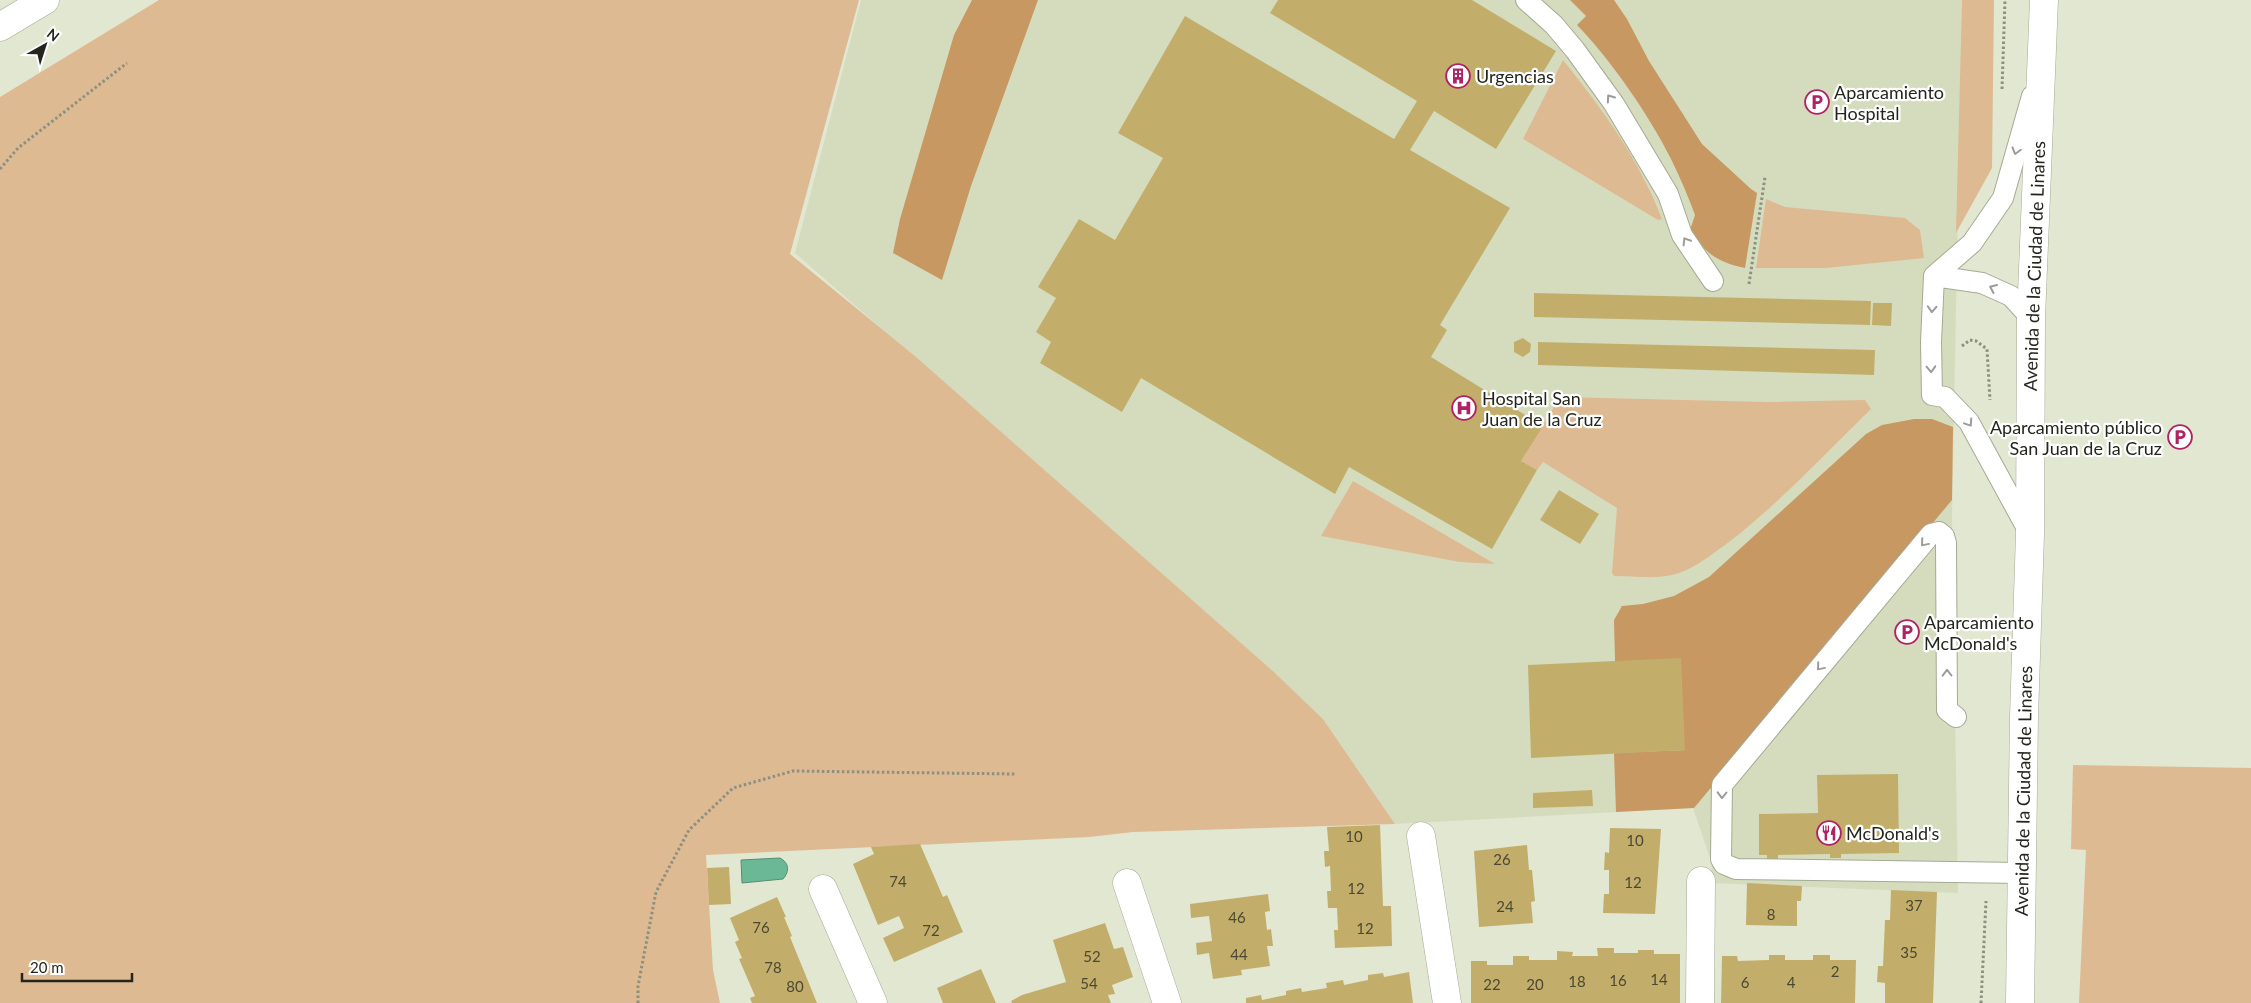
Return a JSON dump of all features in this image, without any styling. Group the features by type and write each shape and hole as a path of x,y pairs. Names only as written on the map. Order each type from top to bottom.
{"main road":[{"path":"0,27 45,0"},
{"name":"Avenida de la Ciudad de Linares","path":"2020,1003 2030,534 2031,318 2044,0"},
{"name":"Avenida de la Ciudad de Linares","path":"2042,39 2053,0"},
{"path":"1421,836 1447,1003"},
{"path":"1700,1003 1701,881"},
{"path":"1127,883 1167,1003"},
{"path":"823,889 873,1003"}],"lane":[{"path":"1526,0 1554,26 1575,50 1614,104 1668,194 1682,236 1713,282"},
{"path":"2030,534 1970,422 1946,397 1932,395 1930,342 1934,276 1972,243 2003,198 2040,71"},
{"path":"1934,276 1982,283 2011,296 2031,318"},
{"path":"1956,717 1947,710 1946,542 1944,536 1939,532 1935,532 1931,534 1722,785 1721,859 1724,864 1736,869 2022,873"}],"path":[{"path":"0,169 18,148 127,63"},
{"path":"1749,284 1764,177"},
{"path":"1960,350 1964,343 1970,340 1976,341 1987,349 1990,408"},
{"path":"638,1003 638,986 656,892 689,830 733,788 793,771 1015,774"}],"shaded area":[{"path":"159,0 859,0 790,254 916,357 1274,672 1323,719 1395,824 1133,832 1089,837 706,855 713,970 720,1003 0,1003 0,97"},
{"name":"Hospital San Juan de la Cruz","path":"861,0 1962,0 1952,518 1958,893 1710,883 1712,864 1693,808 1395,824 1323,719 1274,672 795,253"},
{"path":"972,0 1038,0 971,186 942,280 893,253 900,219 954,35"},
{"path":"1570,0 1614,0 1627,19 1649,61 1702,144 1757,193 1745,268 1727,263 1713,256 1701,245 1690,230 1695,215 1671,159 1652,124 1628,89 1603,55 1577,25 1586,16"},
{"path":"1962,0 1994,0 1992,168 1956,233"},
{"path":"1563,60 1619,136 1653,197 1662,219 1658,220 1523,139"},
{"path":"1766,199 1785,207 1905,218 1920,230 1924,258 1826,268 1756,268"},
{"path":"1560,397 1767,402 1865,400 1871,409 1745,530 1691,568 1671,575 1655,577 1614,576 1612,573 1617,508 1543,462 1537,470 1521,461"},
{"path":"1914,419 1932,419 1953,427 1952,500 1694,808 1616,812 1614,753 1685,750 1615,661 1614,620 1622,606 1643,604 1674,596 1709,577 1866,434 1882,425"},
{"path":"1353,481 1495,564 1460,562 1321,536"},
{"path":"2073,765 2251,768 2251,1003 2079,1003 2086,850 2071,849"},
{"path":"780,858 788,867 783,879 742,883 741,860"}],"building":[{"name":"Hospital San Juan de la Cruz","path":"1278,0 1472,0 1556,51 1496,149 1434,111 1410,150 1510,208 1440,325 1447,330 1431,357 1543,426 1521,461 1537,470 1492,549 1349,467 1335,494 1141,378 1122,412 1040,363 1051,342 1036,332 1056,298 1038,287 1079,219 1115,240 1163,158 1118,133 1185,16 1394,139 1417,101 1270,13"},
{"path":"1534,293 1871,301 1870,325 1534,317"},
{"path":"1873,303 1892,303 1891,326 1872,325"},
{"path":"1523,338 1531,344 1530,352 1523,357 1514,352 1514,342"},
{"path":"1538,342 1875,350 1874,375 1538,365"},
{"path":"1559,490 1599,514 1580,544 1540,520"},
{"path":"1681,658 1685,750 1531,758 1528,665"},
{"name":"McDonald's","path":"1898,774 1899,853 1841,854 1841,858 1830,858 1830,854 1778,855 1778,859 1767,859 1767,855 1759,855 1759,814 1818,813 1817,775"},
{"path":"1592,790 1593,806 1533,808 1533,793"},
{"path":"1380,825 1383,906 1391,906 1392,946 1335,948 1334,930 1338,930 1337,908 1328,908 1327,891 1331,891 1330,866 1325,867 1324,851 1329,851 1327,827"},
{"path":"1610,828 1661,829 1655,914 1603,913 1604,894 1609,894 1609,870 1604,870 1605,852 1609,853"},
{"path":"920,844 943,897 947,895 963,932 894,962 883,938 904,928 899,916 878,925 853,864 874,854 871,847"},
{"path":"1527,845 1529,870 1532,870 1535,901 1531,902 1533,923 1479,927 1474,851"},
{"path":"729,867 731,904 709,905 707,868"},
{"path":"1747,883 1802,886 1801,901 1797,901 1797,926 1746,925"},
{"path":"1891,890 1937,892 1933,1003 1885,1003 1885,983 1877,982 1878,966 1883,966 1885,920 1890,920"},
{"path":"1268,894 1270,911 1265,912 1267,930 1271,929 1273,946 1267,946 1270,966 1241,970 1242,975 1213,979 1209,953 1197,955 1196,943 1212,941 1209,916 1191,918 1190,904"},
{"path":"777,897 786,917 784,917 792,936 790,937 817,1003 752,1003 750,998 755,996 739,959 742,958 735,942 739,940 730,918"},
{"path":"1105,923 1114,949 1123,947 1133,977 1112,985 1115,994 1108,995 1111,1003 1012,1003 1011,1001 1022,995 1066,982 1053,940"},
{"path":"1597,948 1614,948 1614,953 1638,953 1638,950 1654,950 1654,954 1680,954 1680,1003 1471,1003 1471,961 1487,961 1487,965 1513,965 1513,956 1529,956 1529,960 1557,960 1557,951 1573,952 1572,956 1598,956"},
{"path":"1769,955 1785,955 1785,960 1813,960 1813,955 1830,955 1830,960 1856,960 1855,1003 1721,1003 1722,956 1737,956 1738,961 1769,960"},
{"path":"981,969 996,1003 943,1003 937,988"},
{"path":"1409,972 1413,1003 1246,1003 1246,998 1261,995 1262,1000 1286,995 1286,991 1301,988 1302,992 1327,988 1326,983 1343,980 1344,985 1368,980 1368,975 1383,973 1384,977"}],"place":[{"name":"Urgencias","path":"1458,76"},
{"name":"Aparcamiento Hospital","path":"1817,102"},
{"name":"Hospital San Juan de la Cruz","path":"1464,408"},
{"name":"Aparcamiento público San Juan de la Cruz","path":"2180,437"},
{"name":"Aparcamiento McDonald's","path":"1907,632"},
{"name":"McDonald's","path":"1829,833"}]}
